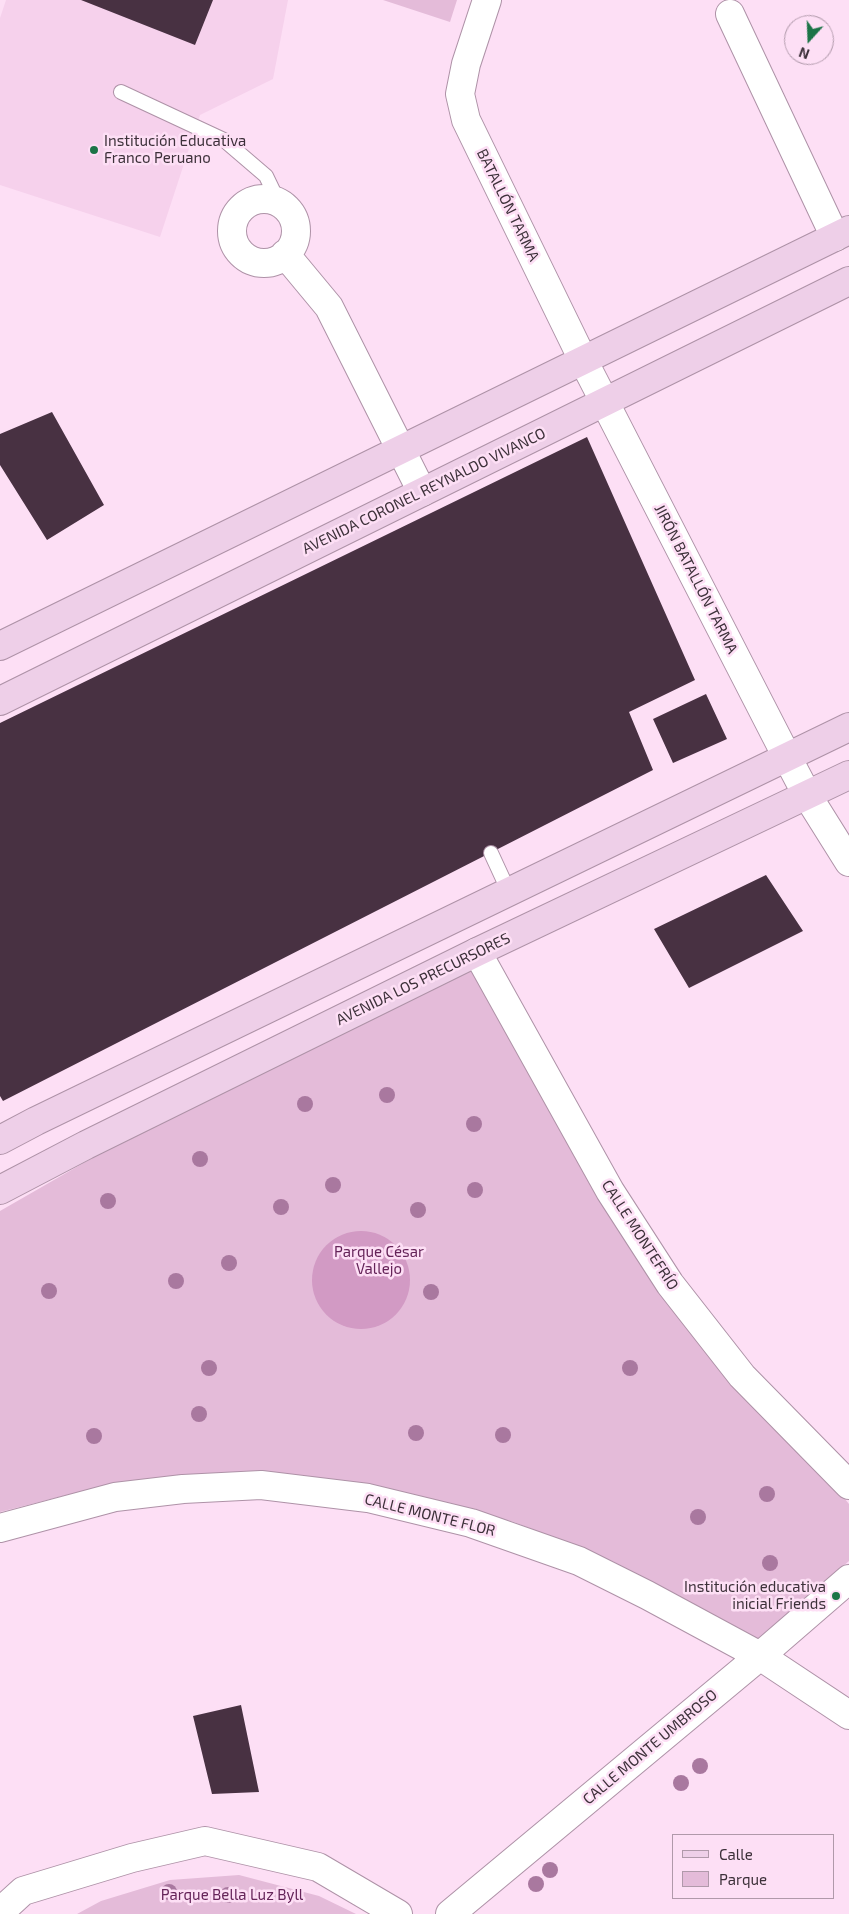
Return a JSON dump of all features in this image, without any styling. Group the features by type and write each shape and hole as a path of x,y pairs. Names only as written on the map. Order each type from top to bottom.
{"street":[{"name":"BATALLÓN TARMA","path":"487,0 466,64 460,94 466,120 605,402"},
{"path":"0,646 842,234 730,14"},
{"path":"257,199 278,202 287,208 293,216 296,237 293,247 277,261 266,264 246,259 232,242 233,220 238,211 246,203 257,199"},
{"path":"285,254 329,307 422,492"},
{"name":"AVENIDA CORONEL REYNALDO VIVANCO","path":"0,701 849,281"},
{"name":"JIRÓN BATALLÓN TARMA","path":"605,402 787,757"},
{"path":"0,1140 849,727"},
{"path":"787,757 807,794 849,862"},
{"name":"AVENIDA LOS PRECURSORES","path":"2,1183 86,1145 477,952 849,774"},
{"name":"CALLE MONTEFRÍO","path":"477,952 610,1191 670,1284 742,1376 849,1485"},
{"name":"CALLE MONTE FLOR","path":"0,1528 19,1521 115,1497 182,1489 261,1486 368,1498 471,1523 579,1562 647,1595 760,1656 849,1715"},
{"name":"CALLE MONTE UMBROSO","path":"450,1914 849,1580"},
{"path":"0,1912 23,1890 132,1858 205,1841 318,1867 398,1914"}],"lane":[{"path":"121,92 224,140 266,176 278,202"},
{"path":"490,853 509,892"}],"shaded area":[{"name":"Institución Educativa Franco Peruano","path":"6,0 288,0 273,79 200,115 160,237 0,185 0,18"},
{"path":"361,1231 380,1234 396,1245 407,1261 410,1280 407,1299 396,1315 380,1326 361,1329 342,1326 326,1315 315,1299 312,1280 315,1261 326,1245 342,1234"}],"green space":[{"path":"383,0 457,0 450,22"},
{"name":"Parque César Vallejo","path":"470,968 614,1218 849,1504 849,1561 759,1639 612,1561 514,1522 409,1494 294,1475 211,1475 118,1482 0,1512 0,1211 188,1103"},
{"name":"Parque Bella Luz Byll","path":"239,1875 319,1896 356,1914 77,1914 101,1901 170,1880"}],"building":[{"path":"81,0 213,0 195,45"},
{"path":"52,412 104,505 47,540 0,465 0,434"},
{"path":"587,437 695,680 629,712 653,770 3,1101 0,1096 0,723"},
{"path":"706,694 727,739 673,763 653,719"},
{"path":"766,875 803,931 689,988 654,929"},
{"path":"241,1705 259,1792 212,1794 193,1716"}],"place":[{"name":"Institución Educativa Franco Peruano","path":"94,150"},
{"name":"Institución educativa inicial Friends","path":"836,1596"}]}
